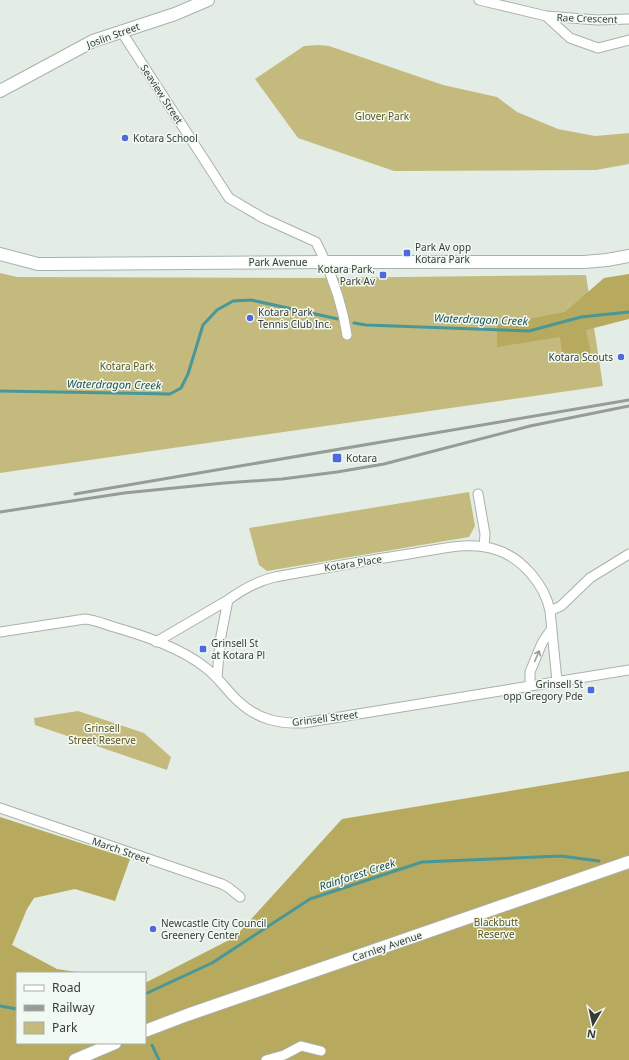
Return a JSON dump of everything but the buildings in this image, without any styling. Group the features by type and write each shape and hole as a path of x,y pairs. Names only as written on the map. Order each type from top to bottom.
{"main road":[{"name":"Joslin Street","path":"0,91 93,41 175,14 208,0"},
{"name":"Park Avenue","path":"0,254 38,264 584,262 629,256"},
{"name":"Carnley Avenue","path":"146,1031 187,1015 629,862"},
{"path":"75,1060 113,1044"}],"street":[{"name":"Rae Crescent","path":"479,0 546,16 597,20 629,19"},
{"name":"Rae Crescent","path":"546,16 570,38 598,48 629,40"},
{"name":"Seaview Street","path":"120,31 229,198 263,218 316,242 332,276 344,317 347,336"},
{"path":"478,494 485,534 484,546"},
{"name":"Kotara Place","path":"156,642 259,581 274,577 464,546 484,546 506,553 518,562 536,580 546,598 550,611 557,681"},
{"path":"550,611 561,606 590,578 629,554"},
{"path":"217,678 220,641 228,600"},
{"name":"Grinsell Street","path":"0,632 84,619 96,621 156,642 191,658 217,678 238,702 252,712 272,721 290,723 303,723 629,670"},
{"path":"530,685 530,672 542,643 552,628"},
{"name":"March Street","path":"0,808 222,884 240,897"},
{"path":"266,1060 284,1055 301,1046 321,1051"}],"green space":[{"name":"Glover Park","path":"304,46 329,46 443,85 497,97 517,112 558,129 595,136 629,133 629,164 596,170 394,171 298,138 255,79"},
{"name":"Kotara Park","path":"0,273 17,277 313,278 586,275 603,386 0,473"},
{"path":"629,274 629,319 586,330 592,359 563,361 560,337 497,347 497,325 565,312 604,278"},
{"path":"469,492 475,526 469,537 267,571 259,565 249,528"},
{"name":"Grinsell Street Reserve","path":"78,711 144,733 171,757 167,770 35,725 34,718"},
{"name":"Blackbutt Reserve","path":"629,771 629,1060 0,1060 0,817 130,859 115,901 75,889 34,898 27,909 12,945 57,969 76,972 16,972 16,1044 146,1044 146,982 235,937 342,819"}],"waterway":[{"name":"Waterdragon Creek","path":"0,391 170,394 181,388 188,374 203,325 217,310 233,301 251,300 338,319"},
{"name":"Waterdragon Creek","path":"354,323 366,325 529,331 581,317 629,312"},
{"name":"Rainforest Creek","path":"146,994 212,963 310,899 422,862 561,856 599,861"},
{"name":"Rainforest Creek","path":"0,1006 16,1009"},
{"path":"152,1045 159,1060"}],"railway":[{"path":"75,494 629,400"},
{"path":"0,512 124,493 282,479 337,472 384,464 530,426 629,406"}],"place":[{"name":"Kotara School","path":"125,138"},
{"name":"Park Av opp Kotara Park","path":"407,253"},
{"name":"Kotara Park, Park Av","path":"383,275"},
{"name":"Kotara Park Tennis Club Inc.","path":"250,318"},
{"name":"Kotara Scouts","path":"621,357"},
{"name":"Kotara","path":"337,458"},
{"name":"Grinsell St at Kotara Pl","path":"203,649"},
{"name":"Grinsell St opp Gregory Pde","path":"591,690"},
{"name":"Newcastle City Council Greenery Center","path":"153,929"}]}
